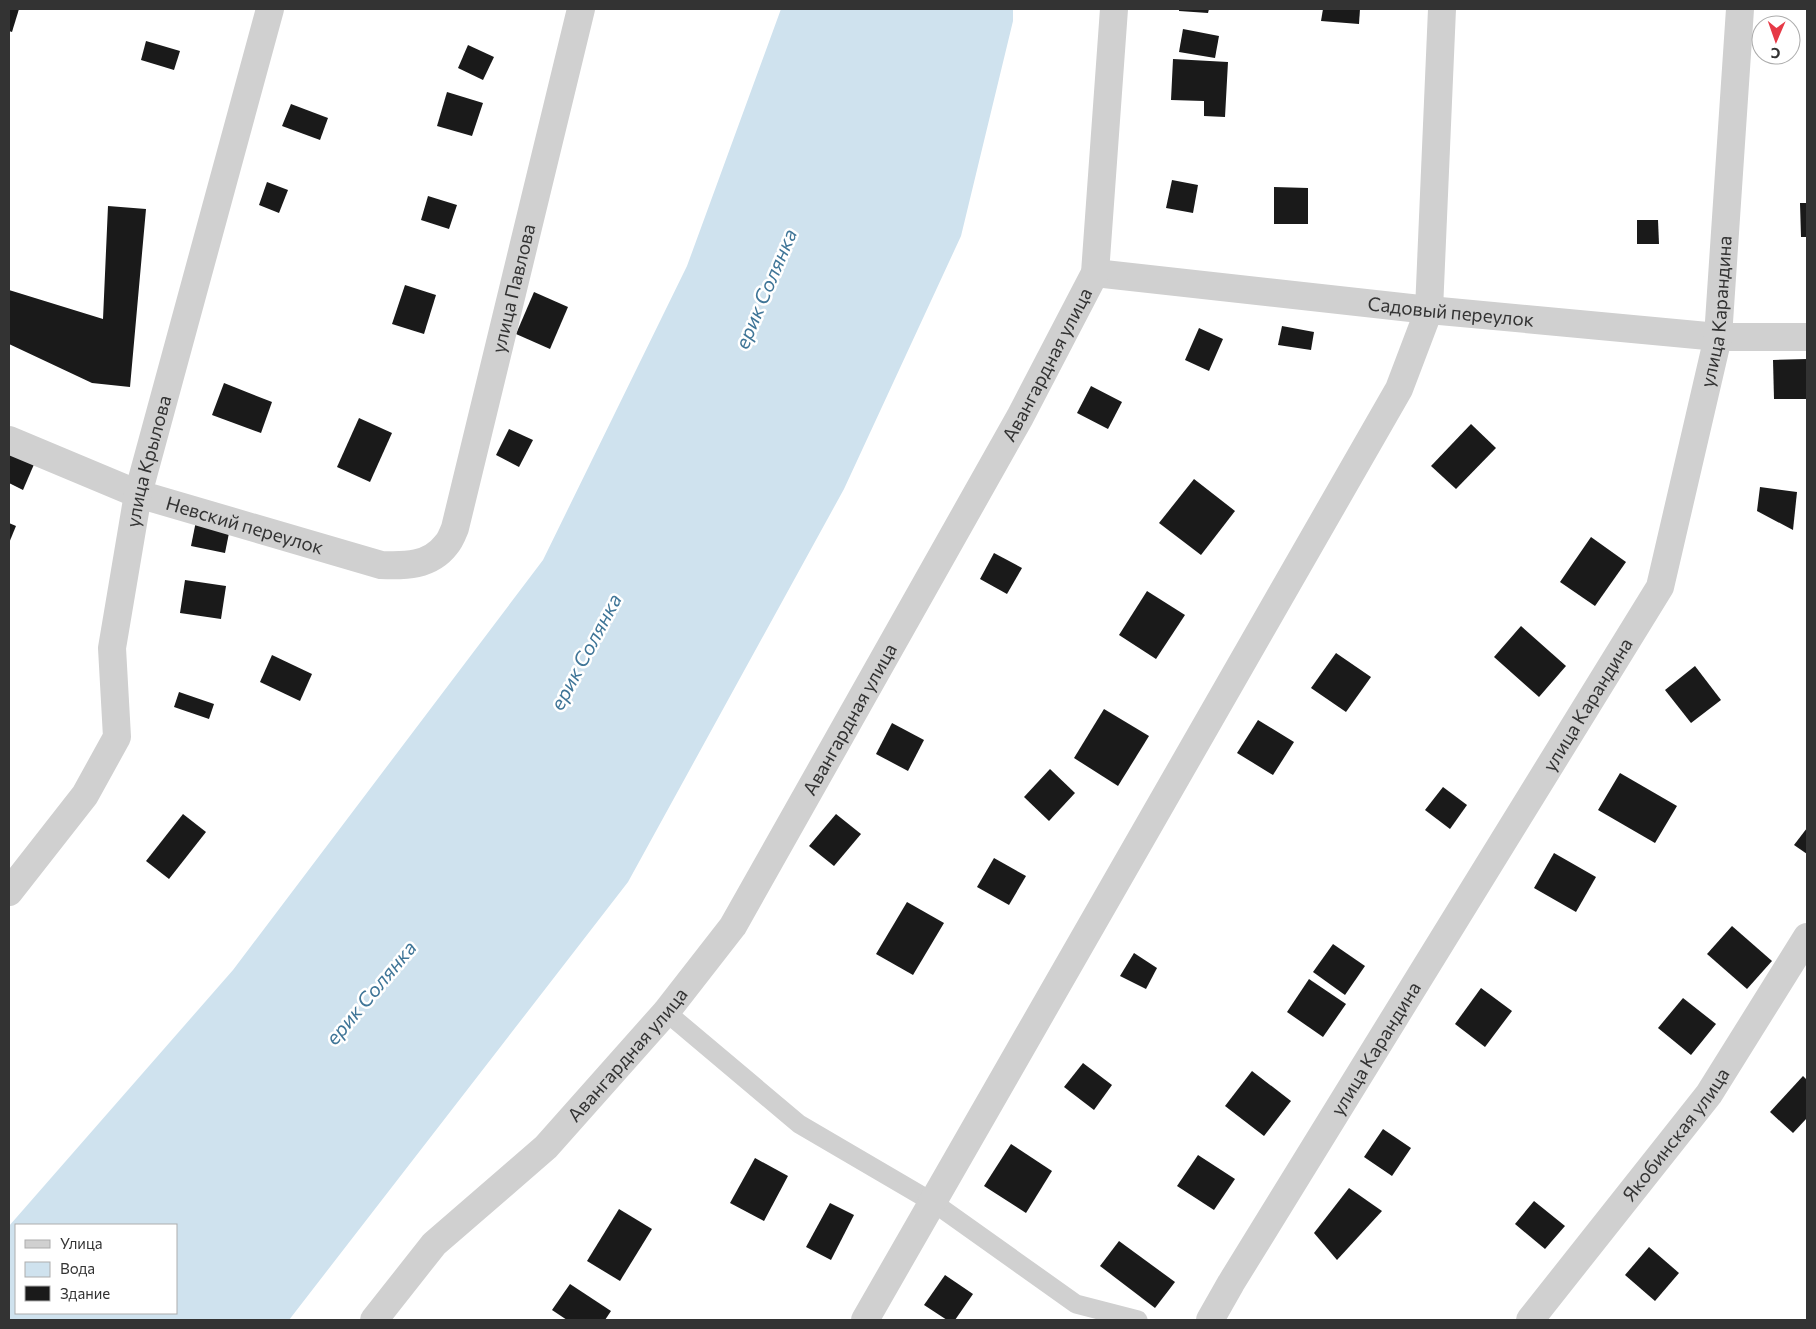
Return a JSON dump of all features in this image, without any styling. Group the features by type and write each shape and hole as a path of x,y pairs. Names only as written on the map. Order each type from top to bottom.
{"street":[{"name":"улица Крылова","path":"9,892 85,795 117,737 112,648 138,494 270,9"},
{"name":"улица Павлова","path":"429,560 446,546 455,528 581,9"},
{"name":"Авангардная улица","path":"374,1320 434,1244 546,1147 666,1012 733,926 1020,417 1095,273 1114,9"},
{"path":"865,1320 934,1203 1400,389 1429,310 1442,9"},
{"name":"улица Карандина","path":"1210,1320 1660,587 1718,338 1740,9"},
{"name":"Садовый переулок","path":"1095,273 1429,310 1718,338 1807,338"},
{"name":"Невский переулок","path":"9,440 138,494 380,565 406,566 429,560"},
{"name":"Якобинская улица","path":"1530,1320 1709,1094 1807,937"}],"lane":[{"path":"666,1012 799,1124 934,1203 1076,1304 1138,1320"}],"water":[{"name":"ерик Солянка","path":"781,9 1013,9 1013,21 961,236 844,489 628,882 289,1320 9,1320 9,1226 233,970 543,560 687,266"}],"building":[{"path":"9,9 19,9 12,32 9,31"},
{"path":"1179,9 1209,9 1208,13 1179,11"},
{"path":"1323,9 1360,9 1359,24 1321,21"},
{"path":"1183,29 1219,36 1215,58 1179,52"},
{"path":"146,41 180,51 174,70 141,60"},
{"path":"468,45 494,57 483,80 458,68"},
{"path":"1173,59 1228,62 1225,117 1204,116 1204,101 1171,100"},
{"path":"447,92 483,103 472,136 437,126"},
{"path":"291,104 328,118 320,140 282,126"},
{"path":"1172,180 1198,185 1193,213 1166,208"},
{"path":"267,182 288,190 279,213 259,205"},
{"path":"1274,187 1308,188 1308,224 1274,224"},
{"path":"428,196 457,205 449,229 421,220"},
{"path":"1800,203 1807,203 1807,237 1801,237"},
{"path":"108,206 146,209 130,387 92,383 9,344 9,290 103,319"},
{"path":"1637,220 1658,220 1659,244 1637,244"},
{"path":"405,285 436,295 424,334 392,324"},
{"path":"534,292 568,307 550,349 516,334"},
{"path":"1282,326 1314,332 1311,350 1278,345"},
{"path":"1199,328 1223,339 1209,371 1185,360"},
{"path":"1807,359 1807,399 1774,399 1773,360"},
{"path":"224,383 272,402 261,433 212,415"},
{"path":"1091,386 1122,402 1108,429 1077,413"},
{"path":"359,418 392,433 370,482 337,467"},
{"path":"1471,424 1496,448 1456,489 1431,466"},
{"path":"509,429 533,440 519,467 496,455"},
{"path":"9,442 38,455 23,490 9,483"},
{"path":"1194,479 1235,511 1201,555 1159,523"},
{"path":"1760,487 1797,492 1793,530 1757,511"},
{"path":"196,521 230,528 225,553 191,546"},
{"path":"9,523 16,526 9,543"},
{"path":"1591,537 1626,562 1595,606 1560,582"},
{"path":"994,553 1022,568 1007,594 980,579"},
{"path":"185,580 226,586 221,619 180,613"},
{"path":"1147,591 1185,615 1156,659 1119,635"},
{"path":"1521,626 1566,666 1539,697 1494,657"},
{"path":"1336,653 1371,677 1346,712 1311,688"},
{"path":"272,655 312,674 300,701 260,682"},
{"path":"1695,666 1721,700 1691,723 1665,690"},
{"path":"179,692 214,704 209,719 174,707"},
{"path":"1104,709 1149,736 1118,786 1074,758"},
{"path":"1258,720 1294,742 1273,775 1237,753"},
{"path":"892,723 924,740 908,771 876,754"},
{"path":"1050,769 1075,793 1049,821 1024,797"},
{"path":"1620,773 1677,806 1655,843 1598,810"},
{"path":"1443,787 1467,805 1450,829 1425,810"},
{"path":"183,814 206,832 169,879 146,861"},
{"path":"836,814 861,834 834,866 809,846"},
{"path":"1807,828 1807,854 1794,845"},
{"path":"1554,853 1596,877 1576,912 1534,888"},
{"path":"994,858 1026,876 1009,905 977,887"},
{"path":"907,902 944,923 913,975 876,954"},
{"path":"1732,926 1772,961 1747,989 1707,954"},
{"path":"1333,944 1365,966 1345,995 1313,972"},
{"path":"1134,953 1157,968 1146,989 1120,976"},
{"path":"1309,979 1346,1004 1323,1037 1287,1012"},
{"path":"1481,988 1512,1011 1485,1047 1455,1024"},
{"path":"1683,998 1716,1024 1691,1055 1658,1028"},
{"path":"1083,1063 1112,1085 1094,1110 1064,1087"},
{"path":"1252,1071 1291,1101 1264,1136 1225,1106"},
{"path":"1803,1076 1807,1080 1807,1118 1793,1133 1770,1112"},
{"path":"1383,1129 1411,1148 1392,1176 1364,1157"},
{"path":"1011,1144 1052,1171 1026,1213 984,1186"},
{"path":"1198,1155 1235,1179 1214,1210 1177,1186"},
{"path":"755,1158 788,1176 764,1221 730,1203"},
{"path":"1349,1188 1382,1211 1337,1260 1314,1233"},
{"path":"1534,1201 1565,1226 1545,1249 1515,1224"},
{"path":"830,1203 854,1215 831,1260 806,1247"},
{"path":"619,1209 652,1229 620,1281 587,1261"},
{"path":"1119,1241 1175,1282 1155,1308 1100,1266"},
{"path":"1649,1247 1679,1273 1655,1301 1625,1275"},
{"path":"945,1275 973,1294 955,1320 947,1320 924,1305"},
{"path":"570,1284 611,1311 605,1320 567,1320 552,1310"}]}
